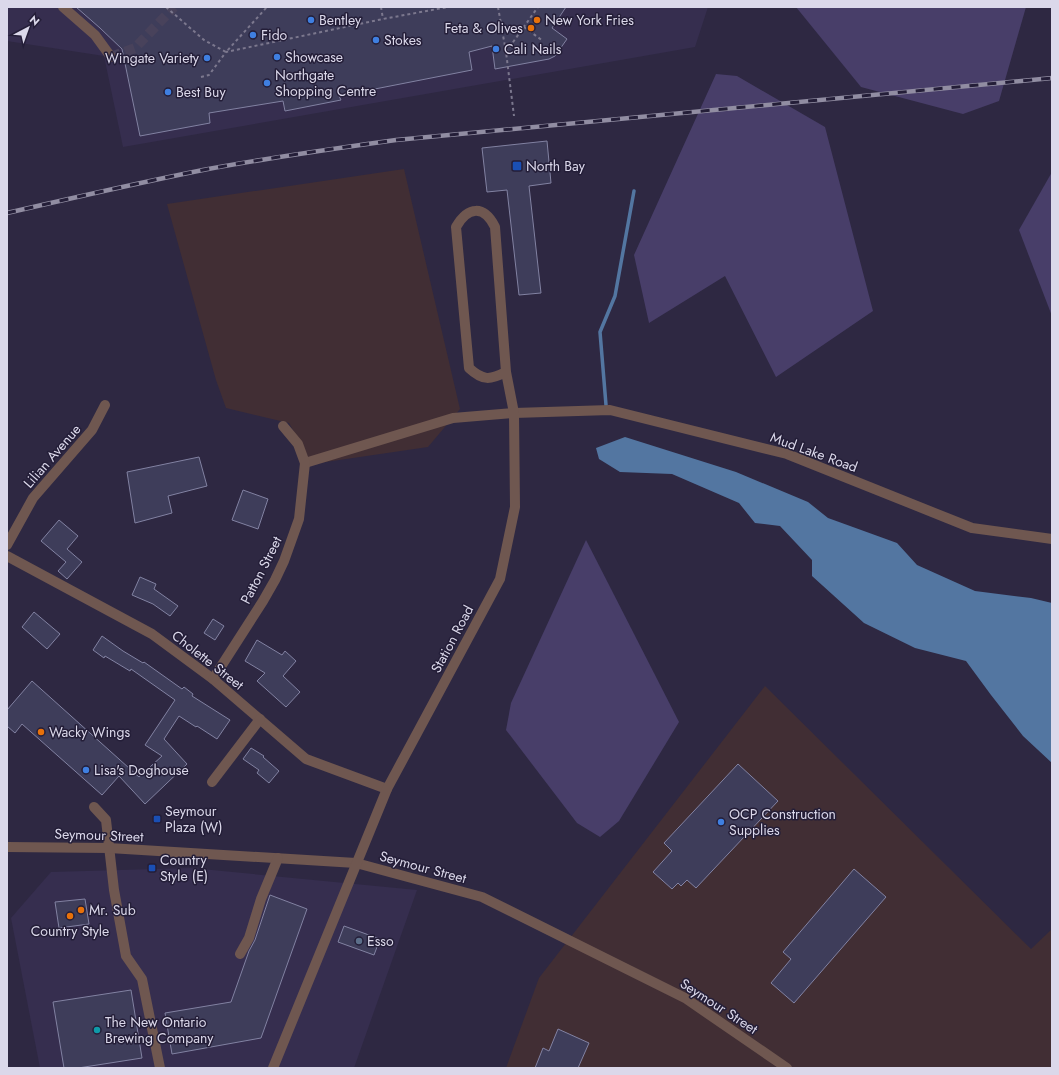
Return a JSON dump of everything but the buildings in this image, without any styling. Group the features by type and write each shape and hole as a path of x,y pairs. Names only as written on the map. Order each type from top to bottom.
{"street":[{"path":"63,7 95,36 111,57"},
{"name":"Station Road","path":"273,1068 387,789 500,579 515,507 514,414 506,372 495,227 491,219 482,211 473,211 466,214 456,227 469,368 477,375 487,378 495,377 506,372"},
{"name":"Lilian Avenue","path":"7,545 33,498 92,430 105,405"},
{"name":"Mud Lake Road","path":"514,414 610,410 787,454 972,528 1052,539"},
{"path":"305,463 453,418 514,414"},
{"name":"Patton Street","path":"213,679 263,601 284,561 299,519 305,463 298,444 284,426"},
{"name":"Cholette Street","path":"7,556 152,634 213,679 306,759 387,789"},
{"path":"212,782 260,719"},
{"path":"94,807 106,820 114,890 126,956 142,979 160,1068"},
{"name":"Seymour Street","path":"7,847 109,848 356,863 482,897 685,998 787,1068"},
{"path":"240,954 249,938 261,899 278,858"}],"path":[{"path":"166,7 204,40 226,52 448,7"},
{"path":"201,77 209,75 226,52 267,7"},
{"path":"381,7 383,19"},
{"path":"498,7 506,52 514,116"},
{"path":"506,52 538,7"},
{"path":"524,27 543,41"}],"shaded area":[{"path":"7,7 708,7 695,47 123,147 104,56 7,41"},
{"path":"796,7 1026,7 999,101 963,114 861,87"},
{"path":"716,74 737,76 825,127 873,311 776,377 725,276 649,323 634,255"},
{"path":"404,169 460,409 428,447 312,464 289,423 226,408 216,380 167,204"},
{"path":"1052,172 1052,316 1019,230"},
{"path":"586,540 679,722 619,821 600,837 577,823 506,730 511,703"},
{"path":"765,686 1031,949 1052,929 1052,1068 506,1068 539,978"},
{"path":"191,868 417,890 354,1068 40,1068 11,918 51,872"}],"water":[{"path":"625,437 736,472 808,502 828,518 897,543 917,565 975,591 1031,598 1052,603 1052,763 1023,736 966,661 915,648 864,623 812,576 812,560 780,526 755,523 739,503 672,474 620,472 599,459 596,448"}],"waterway":[{"path":"606,405 600,332 615,296 634,191"}],"tunnel":[{"path":"111,57 135,48 174,7"}],"railway":[{"path":"7,213 203,170 323,150 396,140 1052,78"}],"place":[{"name":"Bentley","path":"311,20"},
{"name":"New York Fries","path":"537,20"},
{"name":"Feta & Olives","path":"531,28"},
{"name":"Fido","path":"253,35"},
{"name":"Stokes","path":"376,40"},
{"name":"Cali Nails","path":"496,49"},
{"name":"Showcase","path":"277,57"},
{"name":"Wingate Variety","path":"207,58"},
{"name":"Northgate Shopping Centre","path":"267,83"},
{"name":"Best Buy","path":"168,92"},
{"name":"North Bay","path":"517,166"},
{"name":"Wacky Wings","path":"41,732"},
{"name":"Lisa's Doghouse","path":"86,770"},
{"name":"Seymour Plaza (W)","path":"157,819"},
{"name":"OCP Construction Supplies","path":"721,822"},
{"name":"Country Style (E)","path":"152,868"},
{"name":"Mr. Sub","path":"81,910"},
{"name":"Country Style","path":"70,916"},
{"name":"Esso","path":"359,941"},
{"name":"The New Ontario Brewing Company","path":"97,1030"}]}
